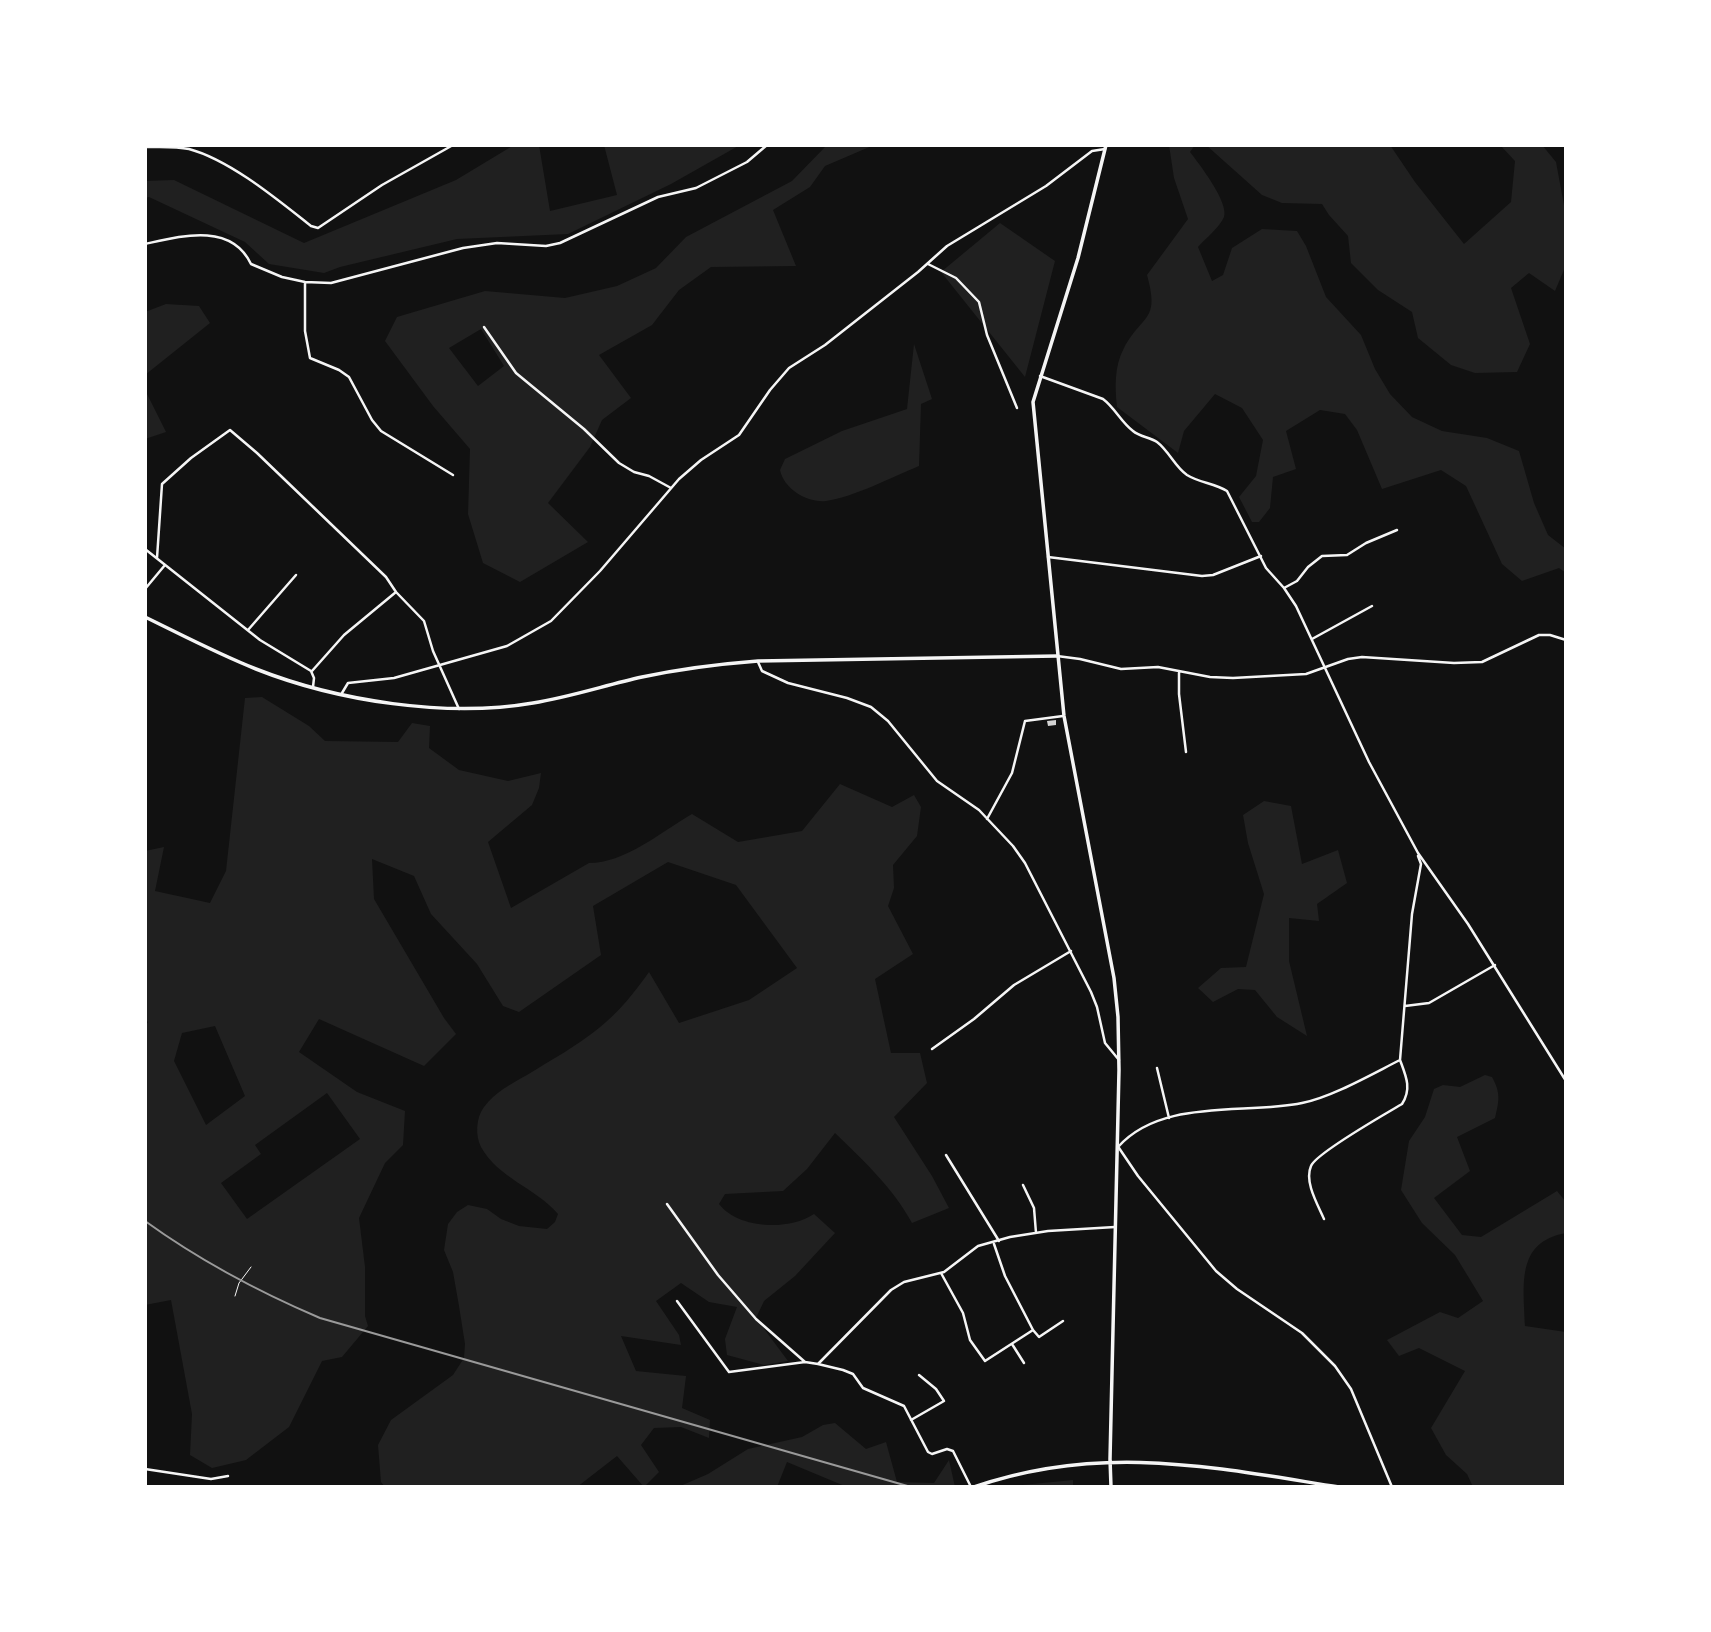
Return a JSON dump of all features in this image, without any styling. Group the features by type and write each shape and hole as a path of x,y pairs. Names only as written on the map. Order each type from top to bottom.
{"main road":[{"path":"1105,147 1078,258 1033,402 1064,716 1114,978 1119,1060 1111,1487"},
{"path":"145,617 248,666 342,694 425,708 459,709 534,704 641,677 758,661 1057,656"},
{"path":"973,1487 1056,1466 1110,1461 1187,1464 1339,1487"}],"street":[{"path":"145,147 176,147 199,153 248,180 311,226 318,228 382,185 453,145"},
{"path":"145,244 186,235 219,237 230,241 251,264 305,282 331,283 463,248 497,243 546,246 560,243 657,197 696,188 747,162 767,145"},
{"path":"342,694 348,683 394,678 507,646 551,621 600,571 695,464 739,435 789,368 825,345 947,246 1046,186 1092,151 1105,147"},
{"path":"928,264 956,278 979,302 988,335 1017,408"},
{"path":"305,282 305,331 310,358 349,377 372,420 381,431 453,475"},
{"path":"484,327 516,373 584,429 619,463 671,488"},
{"path":"1040,376 1103,399 1136,434 1157,442 1184,474 1227,491 1266,568 1284,587 1369,762 1418,853 1495,965 1566,1081"},
{"path":"157,558 162,484 191,458 230,430 386,577 396,592 424,621 433,651 459,709"},
{"path":"1284,587 1297,581 1304,571 1322,556 1347,555 1366,543 1397,530"},
{"path":"145,548 248,631 311,671 314,678 313,687"},
{"path":"1048,557 1202,576 1213,575 1261,556"},
{"path":"145,589 165,565"},
{"path":"248,631 296,575"},
{"path":"311,671 344,635 396,592"},
{"path":"1311,639 1372,606"},
{"path":"1057,656 1109,667 1158,667 1210,677 1290,676 1306,674 1362,657 1454,663 1482,662 1539,635 1566,640"},
{"path":"758,661 762,671 788,683 847,698 870,707 888,721 937,781 970,802 1013,846 1025,863 1071,951 1097,1007 1105,1043 1119,1060"},
{"path":"1179,673 1186,752"},
{"path":"987,819 1012,773 1025,721 1064,716"},
{"path":"1324,1219 1313,1193 1310,1167 1324,1153 1402,1104 1407,1096 1408,1083 1400,1060 1412,914 1421,864 1418,853"},
{"path":"932,1049 974,1019 1014,985 1071,951"},
{"path":"1405,1006 1429,1003 1495,965"},
{"path":"1392,1487 1351,1389 1335,1366 1302,1332 1237,1289 1211,1265 1138,1176 1118,1147 1142,1128 1169,1118 1196,1112 1302,1103 1400,1060"},
{"path":"1157,1068 1169,1118"},
{"path":"946,1155 999,1241"},
{"path":"1023,1185 1034,1208 1036,1233"},
{"path":"667,1204 718,1275 756,1319 805,1362"},
{"path":"818,1364 891,1290 904,1282 941,1273 978,1246 1036,1233 1115,1227"},
{"path":"993,1243 1004,1276 1039,1337 1063,1321"},
{"path":"941,1273 963,1313 970,1340 985,1361 1033,1330"},
{"path":"677,1301 729,1372 805,1362 853,1374 863,1388 904,1406 928,1452 932,1454 947,1449 953,1451 973,1487"},
{"path":"1012,1344 1024,1363"},
{"path":"911,1420 944,1401 936,1389 919,1376"},
{"path":"145,1469 211,1479 228,1476"}],"path":[{"path":"235,1296 239,1283 251,1266"}],"shaded area":[{"path":"514,145 539,145 550,211 617,195 604,145 740,145 671,184 568,234 457,239 324,273 269,264 245,242 149,197 145,198 145,181 174,180 304,243 456,180"},
{"path":"827,145 874,145 825,166 810,187 773,210 796,266 711,267 679,290 652,325 599,355 631,398 602,420 590,447 548,503 588,542 520,582 483,563 468,514 470,449 433,406 385,341 397,317 485,291 565,298 617,286 656,268 686,237 792,181","holes":["481,329 504,366 478,386 449,348"]},
{"path":"1169,145 1195,145 1190,152 1222,202 1222,221 1198,247 1212,281 1223,275 1232,248 1262,229 1297,231 1306,246 1326,297 1361,335 1375,369 1390,394 1412,417 1442,431 1487,438 1519,451 1534,503 1548,535 1566,549 1566,573 1559,568 1522,581 1502,564 1466,486 1441,470 1382,489 1357,430 1345,414 1320,410 1286,431 1296,469 1273,477 1270,508 1259,522 1252,522 1239,497 1256,476 1263,440 1242,408 1215,394 1184,431 1178,453 1117,407 1118,362 1124,348 1150,310 1152,301 1147,275 1188,219 1174,178"},
{"path":"1206,145 1390,145 1415,182 1464,244 1511,202 1515,161 1500,145 1542,145 1556,162 1566,216 1566,265 1555,291 1529,273 1511,288 1530,344 1517,372 1475,373 1451,365 1418,338 1412,312 1378,290 1351,263 1348,236 1322,204 1282,203 1262,195"},
{"path":"1000,223 1055,261 1025,377 941,272"},
{"path":"166,304 199,306 210,323 145,375 145,312"},
{"path":"914,344 932,399 921,404 919,466 861,491 826,501 811,500 791,489 780,470 785,459 842,431 907,409"},
{"path":"145,390 166,432 145,439"},
{"path":"262,697 309,726 325,741 398,742 412,723 430,726 429,748 459,770 508,781 541,773 539,788 532,805 488,842 511,908 589,863 602,862 629,852 692,814 738,842 802,831 840,784 892,807 914,795 921,807 917,836 893,865 894,888 888,906 913,954 875,979 891,1053 920,1053 927,1083 894,1117 949,1208 912,1223 887,1187 835,1133 807,1169 783,1191 725,1194 719,1204 738,1218 751,1223 778,1225 814,1214 835,1233 795,1276 764,1301 756,1318 788,1361 764,1365 727,1355 725,1339 737,1307 709,1302 681,1283 656,1301 679,1335 681,1345 621,1336 636,1371 686,1376 682,1408 710,1420 709,1438 681,1427 654,1428 641,1445 659,1472 644,1487 617,1456 577,1487 385,1487 381,1482 378,1445 391,1420 453,1375 464,1358 465,1344 453,1272 444,1250 448,1224 457,1212 468,1205 487,1209 501,1219 519,1226 547,1229 555,1222 558,1214 497,1167 481,1147 477,1127 481,1111 488,1102 599,1028 626,1002 649,972 679,1023 749,1000 797,968 736,885 668,862 593,906 601,955 519,1012 503,1006 477,964 431,914 414,876 372,859 374,899 456,1034 424,1066 319,1019 299,1052 357,1092 405,1111 403,1145 385,1163 359,1218 365,1267 365,1316 368,1326 342,1357 322,1361 289,1427 246,1460 212,1468 190,1455 192,1414 171,1300 145,1305 145,1026 148,1022 145,1020 145,851 164,847 155,891 210,903 226,871 245,698","holes":["215,1026 245,1096 206,1125 174,1061 182,1033","327,1093 360,1139 247,1219 221,1183 261,1154 255,1145"]},
{"path":"1264,801 1291,806 1302,864 1338,850 1347,883 1317,904 1319,921 1289,918 1289,961 1307,1036 1277,1017 1255,990 1238,989 1213,1002 1198,988 1221,968 1246,967 1264,894 1248,843 1243,815"},
{"path":"1485,1075 1492,1077 1498,1093 1495,1118 1457,1137 1470,1171 1434,1198 1462,1235 1481,1237 1557,1191 1566,1202 1566,1233 1550,1238 1530,1256 1524,1281 1524,1296 1525,1326 1566,1332 1566,1487 1473,1487 1467,1474 1446,1455 1431,1428 1465,1371 1419,1348 1399,1356 1387,1340 1440,1312 1458,1318 1483,1301 1455,1255 1422,1223 1401,1190 1409,1141 1425,1117 1434,1089 1443,1085 1460,1087"},
{"path":"835,1423 866,1449 886,1442 897,1482 934,1483 949,1460 955,1487 847,1487 787,1462 777,1487 678,1487 708,1474 748,1449 802,1437 823,1425"},
{"path":"1073,1480 1073,1487 1002,1487"}],"building":[{"path":"1056,720 1056,725 1048,726 1047,721"}],"railway":[{"path":"145,1221 230,1274 320,1318 911,1487"}]}
